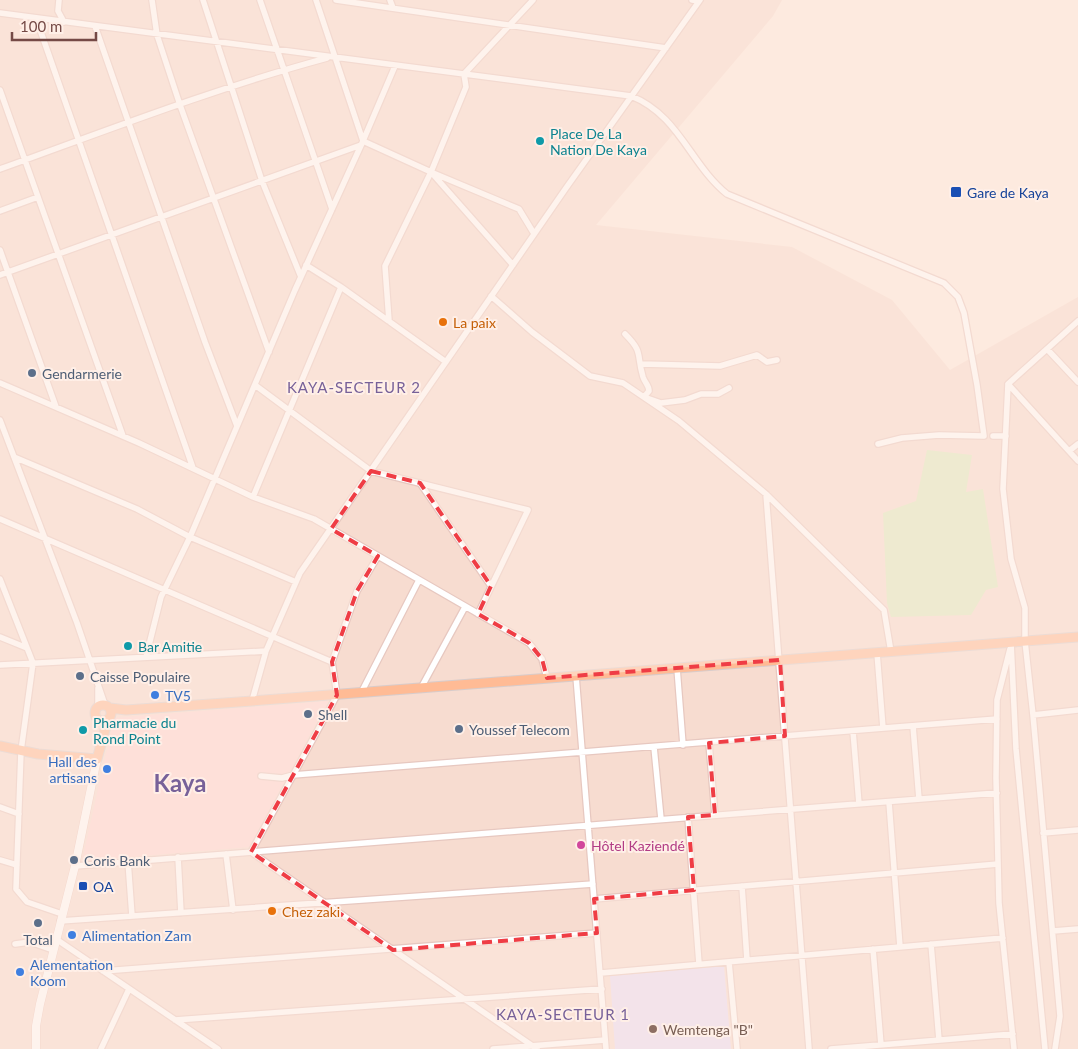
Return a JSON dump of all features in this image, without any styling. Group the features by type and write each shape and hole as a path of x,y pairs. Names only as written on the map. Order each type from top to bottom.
{"main road":[{"path":"36,1049 37,1017 75,866 105,712 1011,644 1078,637"},
{"path":"0,746 21,751 96,758"}],"street":[{"path":"58,0 58,11 64,22"},
{"path":"152,0 157,35 180,105 212,199 269,352"},
{"path":"203,0 262,181 301,277"},
{"path":"260,0 332,209"},
{"path":"316,0 332,57 362,143"},
{"path":"336,0 666,48"},
{"path":"390,0 393,8"},
{"path":"464,74 533,0"},
{"path":"252,701 271,637 300,573 372,471 490,296 699,1 692,0"},
{"path":"0,13 631,96 659,112 712,180 727,194 944,284 958,297 964,313 978,385 984,436 932,435 902,438 878,444"},
{"path":"36,18 110,236 193,468"},
{"path":"95,26 237,426"},
{"path":"0,169 128,122 284,69 332,57"},
{"path":"146,657 155,614 164,591 190,537 306,265 395,66"},
{"path":"389,321 385,266 431,172 466,87 464,74"},
{"path":"0,90 123,436"},
{"path":"0,274 316,162 362,143 519,209 532,232"},
{"path":"431,172 513,264"},
{"path":"0,212 38,197"},
{"path":"0,250 56,407"},
{"path":"306,265 341,287 446,362"},
{"path":"253,497 341,287"},
{"path":"490,296 532,332 590,376 623,383 679,421 766,494 884,610 891,652"},
{"path":"1055,1049 1060,1016 1034,715 1025,642 1025,604 1011,559 1004,490 1008,384 1078,322"},
{"path":"625,334 638,347 644,379 649,385 649,391 644,397"},
{"path":"1047,349 1078,382"},
{"path":"641,364 720,366 757,355 767,362 777,360"},
{"path":"0,383 123,436 253,497 314,520 331,529 529,643 542,659 547,678"},
{"path":"1008,384 1078,461"},
{"path":"255,385 372,471 528,510 478,614"},
{"path":"644,397 661,403 685,400 701,394 718,394 730,388"},
{"path":"0,420 91,660 105,712"},
{"path":"994,436 1006,436"},
{"path":"1069,451 1078,444"},
{"path":"14,457 138,508 190,537 296,582"},
{"path":"420,483 491,586"},
{"path":"766,494 809,1049"},
{"path":"0,519 332,662"},
{"path":"251,852 337,694 332,662 357,591 378,556"},
{"path":"0,579 33,663 21,751 16,889 22,899 61,917 132,916 593,884"},
{"path":"361,693 419,580"},
{"path":"422,688 465,607"},
{"path":"0,637 27,648"},
{"path":"1011,644 997,700 997,793 998,864 1014,1049"},
{"path":"1011,644 1017,758 1045,1049"},
{"path":"0,665 266,651"},
{"path":"877,653 882,728"},
{"path":"677,668 683,745"},
{"path":"576,676 606,1049"},
{"path":"1034,715 1078,710"},
{"path":"261,776 282,778 293,775 997,719"},
{"path":"912,726 919,799"},
{"path":"853,731 859,804"},
{"path":"710,743 715,815"},
{"path":"654,747 661,820"},
{"path":"75,866 997,793"},
{"path":"889,802 900,947"},
{"path":"0,807 19,814"},
{"path":"688,817 700,964"},
{"path":"1044,833 1078,830"},
{"path":"251,852 534,1048"},
{"path":"226,854 233,910"},
{"path":"178,858 181,913"},
{"path":"0,860 17,865"},
{"path":"128,861 132,916"},
{"path":"594,899 998,864"},
{"path":"742,886 747,960"},
{"path":"1053,931 1078,929"},
{"path":"103,971 597,933"},
{"path":"601,973 1003,938"},
{"path":"56,939 218,1049"},
{"path":"15,944 30,942 53,950"},
{"path":"931,944 939,1040"},
{"path":"873,949 881,1045"},
{"path":"729,962 737,1049"},
{"path":"103,1048 129,989"},
{"path":"175,1020 602,989"},
{"path":"832,1049 881,1045 910,1046 939,1040 1013,1034"},
{"path":"493,1049 534,1048 605,1040"}],"highlighted area":[{"path":"371,471 420,483 491,586 478,614 529,643 542,659 547,678 780,660 785,736 709,743 715,815 688,817 694,890 594,899 597,933 393,950 251,852 337,695 332,662 357,591 378,556 331,529"}],"shaded area":[{"path":"0,0 782,0 773,16 596,225 792,247 892,300 950,370 1078,297 1078,1049 0,1049"},
{"path":"328,701 249,847 82,861 114,718"},
{"path":"724,966 731,1049 615,1049 610,976"}],"green space":[{"path":"927,450 972,455 966,492 983,489 998,587 986,590 971,615 891,617 887,603 883,513 916,501"}],"place":[{"name":"Place De La Nation De Kaya","path":"540,141"},
{"name":"Gare de Kaya","path":"956,192"},
{"name":"La paix","path":"443,322"},
{"name":"Gendarmerie","path":"32,373"},
{"name":"Bar Amitie","path":"128,646"},
{"name":"Caisse Populaire","path":"80,676"},
{"name":"TV5","path":"155,695"},
{"name":"Shell","path":"308,714"},
{"name":"Youssef Telecom","path":"459,729"},
{"name":"Pharmacie du Rond Point","path":"83,730"},
{"name":"Hall des artisans","path":"107,769"},
{"name":"Hôtel Kaziendé","path":"581,845"},
{"name":"Coris Bank","path":"74,860"},
{"name":"OA","path":"83,886"},
{"name":"Chez zaki","path":"272,911"},
{"name":"Total","path":"38,923"},
{"name":"Alimentation Zam","path":"72,935"},
{"name":"Alementation Koom","path":"20,972"},
{"name":"Wemtenga \"B\"","path":"653,1029"}],"district":[{"name":"KAYA-SECTEUR 2","path":"354,387"},
{"name":"Kaya","path":"180,782"},
{"name":"KAYA-SECTEUR 1","path":"563,1014"}]}
